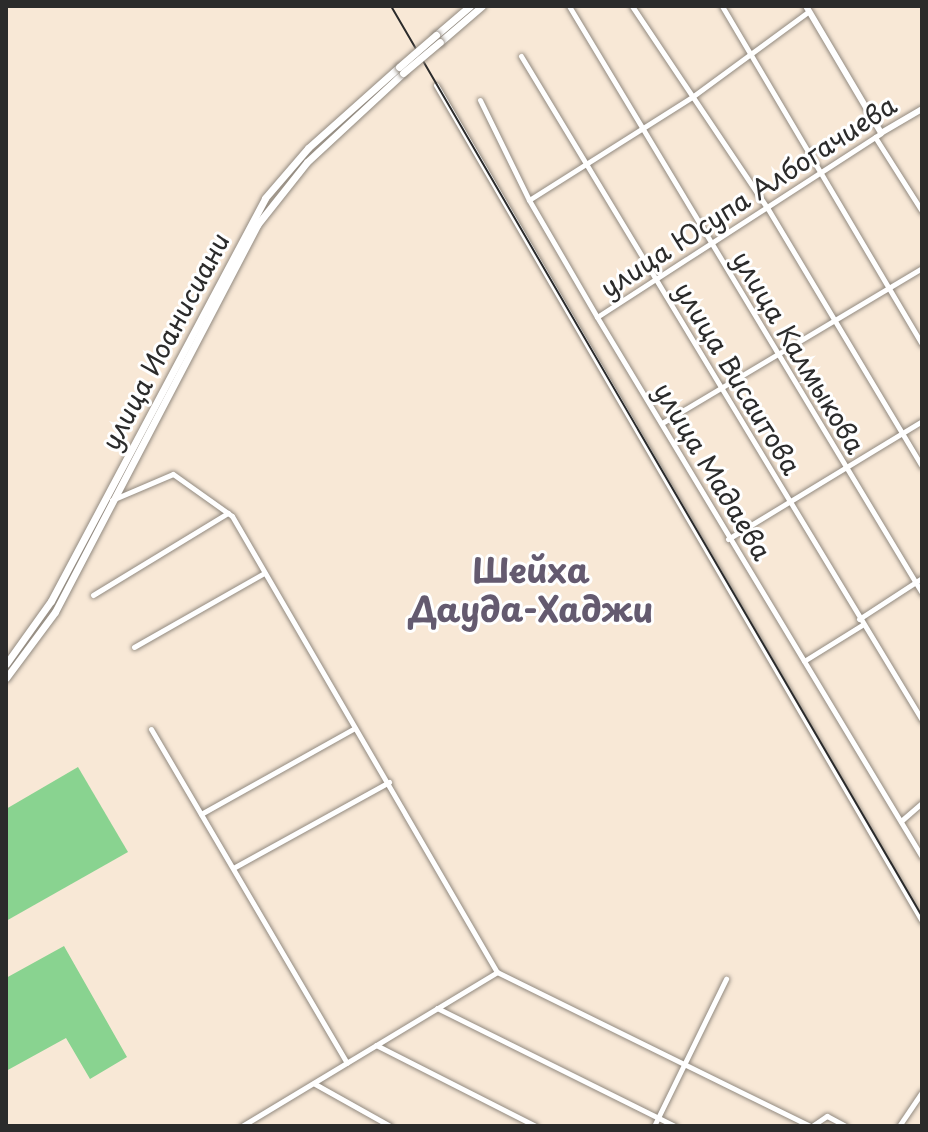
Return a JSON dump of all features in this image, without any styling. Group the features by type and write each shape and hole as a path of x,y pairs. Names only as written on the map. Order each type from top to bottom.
{"main road":[{"path":"8,658 51,601 110,499 257,225 296,172 470,6"},
{"path":"438,38 482,6"},
{"path":"6,678 55,612 110,499"}],"street":[{"name":"улица Калмыкова","path":"569,6 844,468 922,593"},
{"path":"632,6 768,209 922,466"},
{"path":"722,6 922,344"},
{"path":"529,200 585,161 692,97 808,9 922,211"},
{"name":"улица Висаитова","path":"521,56 922,720"},
{"path":"436,85 922,921"},
{"name":"улица Мадаева","path":"480,100 529,200 597,317 922,857"},
{"name":"улица Юсупа Албогачиева","path":"597,317 922,109"},
{"path":"662,423 922,268"},
{"path":"728,539 922,421"},
{"path":"110,499 173,474 228,513 389,782 497,972 811,1126 827,1116 846,1126"},
{"path":"93,595 228,513"},
{"path":"134,647 264,573"},
{"path":"804,661 922,578"},
{"path":"201,814 355,728"},
{"path":"151,729 235,867 347,1063"},
{"path":"235,867 389,782"},
{"path":"901,821 922,803"},
{"path":"242,1126 497,972"},
{"path":"654,1126 726,979"},
{"path":"437,1008 675,1126"},
{"path":"375,1045 536,1126"},
{"path":"315,1084 390,1126"},
{"path":"899,1126 922,1092"}],"green space":[{"path":"78,767 128,852 6,921 6,809"},
{"path":"64,946 127,1057 90,1079 66,1038 6,1071 6,978"}],"railway":[{"path":"391,6 922,916"}],"district":[{"name":"Шейха Дауда-Хаджи","path":"531,588"}]}
